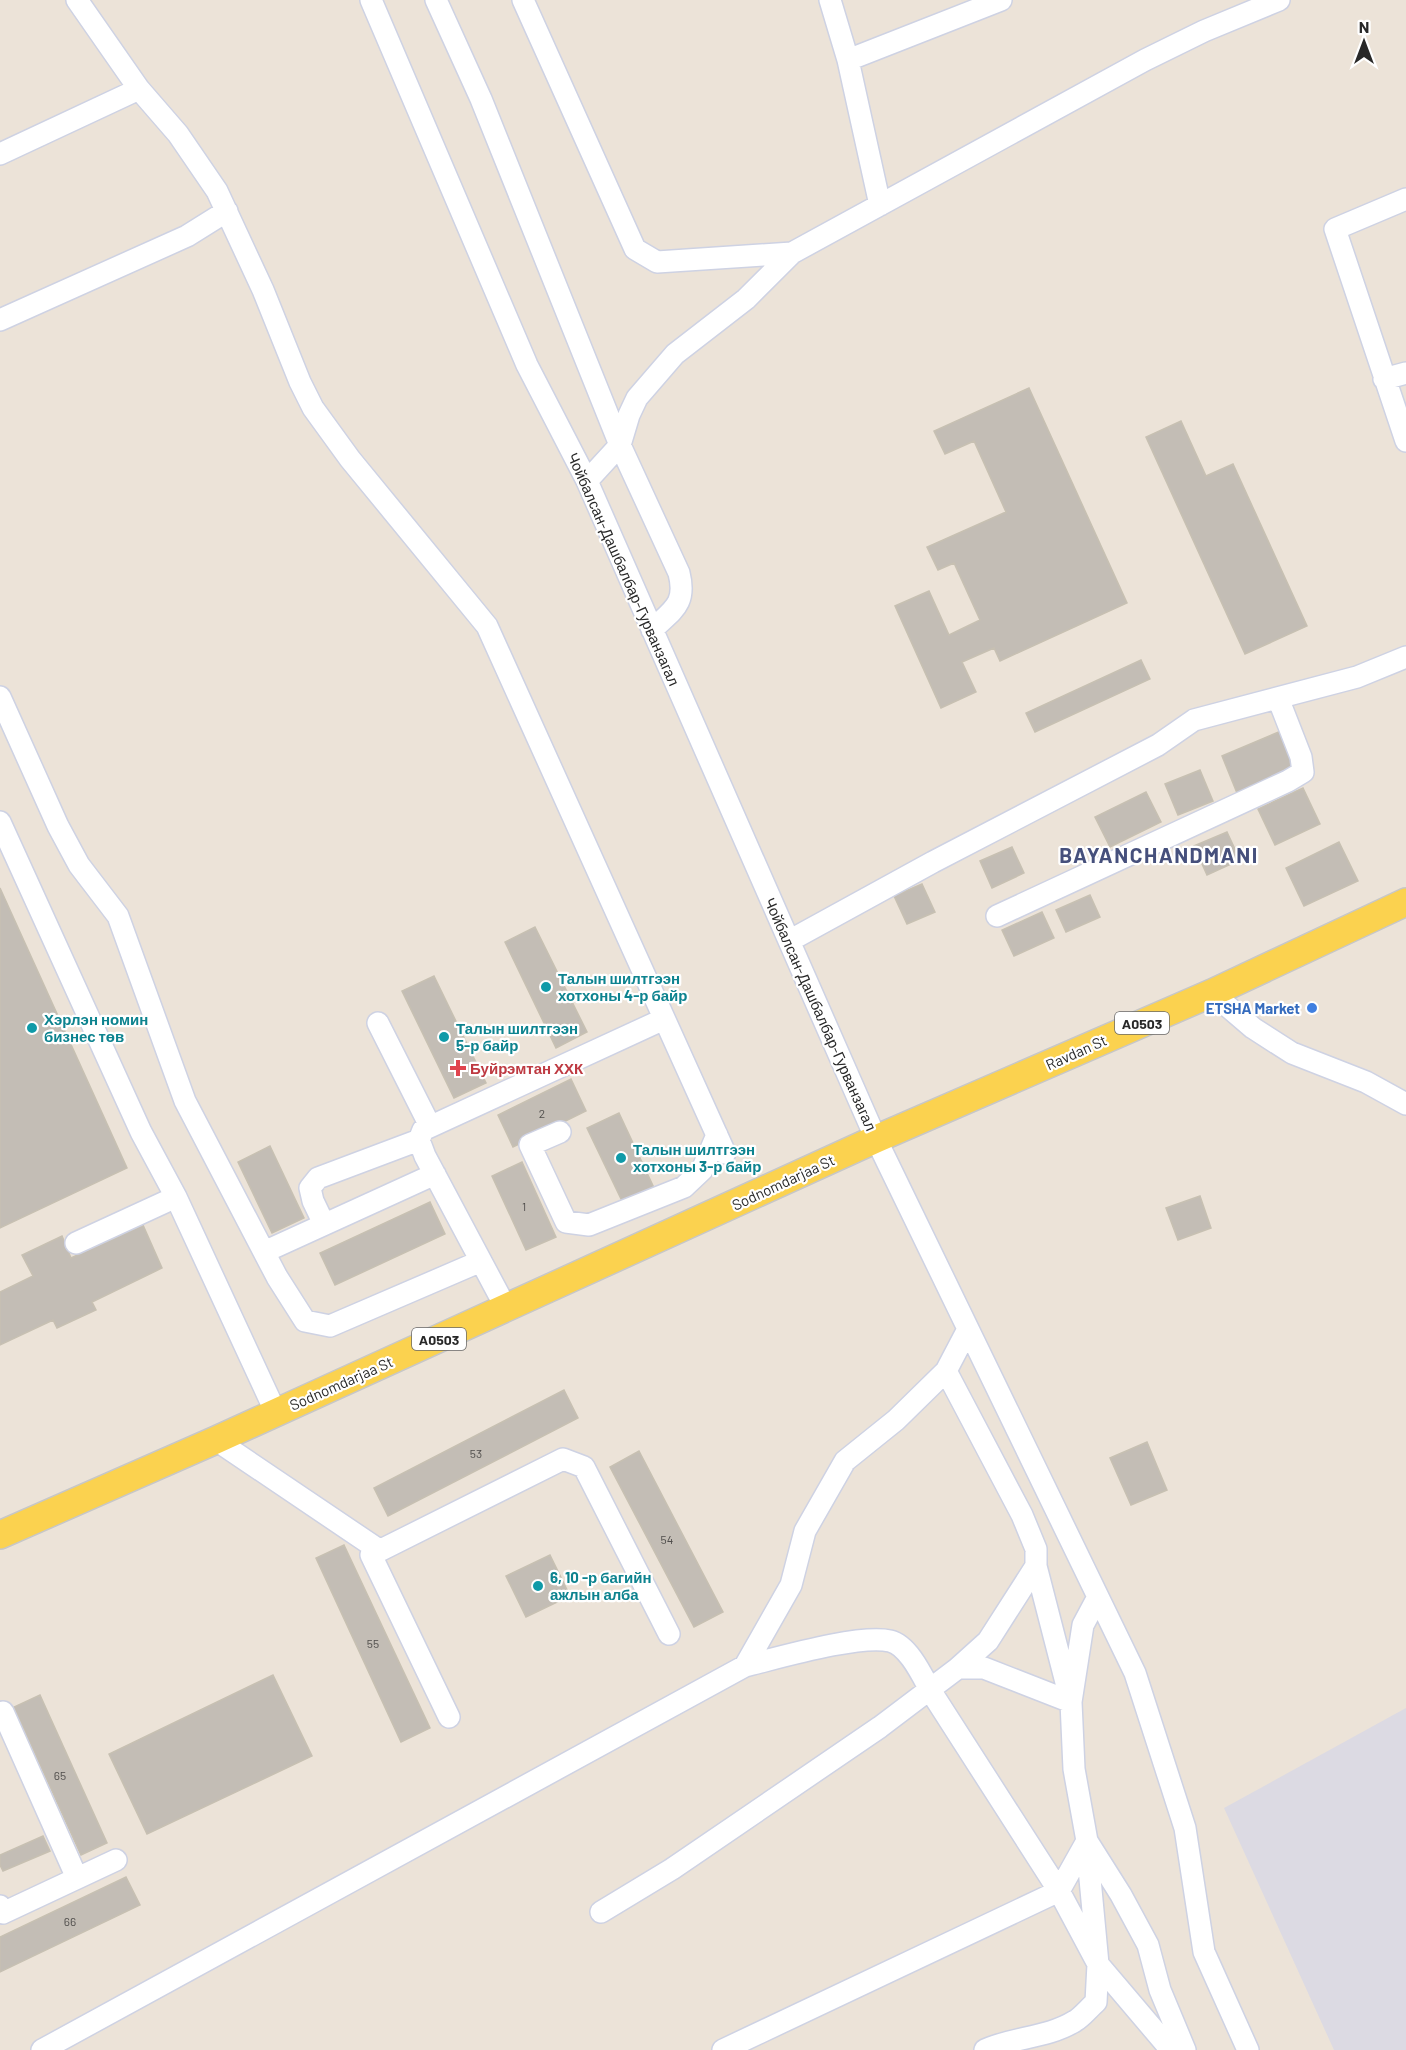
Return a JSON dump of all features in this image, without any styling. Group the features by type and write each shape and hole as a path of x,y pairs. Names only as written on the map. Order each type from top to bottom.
{"main road":[{"name":"Ravdan St","path":"876,1139 1212,993 1406,902"},
{"name":"Sodnomdarjaa St","path":"0,1535 276,1413 876,1139"}],"street":[{"path":"77,0 139,89 178,134 217,191 313,408 350,459 487,626 721,1144 702,1170 684,1187 589,1225 566,1222 530,1145 560,1132"},
{"name":"Чойбалсан-Дашбалбар-Гурванзагал","path":"371,0 527,365 587,481 876,1139 1135,1673 1185,1828 1204,1952 1248,2050"},
{"path":"436,0 481,99 620,445 679,573 683,588 679,603 652,630"},
{"path":"523,0 635,249 657,262 792,254"},
{"path":"830,0 848,60 880,205"},
{"path":"848,60 1001,0"},
{"path":"587,481 620,445 637,398 675,354 746,299 792,254 1145,60 1204,31 1280,0"},
{"path":"0,154 139,89"},
{"path":"1406,199 1335,229 1406,441"},
{"path":"0,320 187,236 227,211"},
{"path":"1384,379 1406,373"},
{"path":"789,941 933,862 1158,745 1194,720 1357,677 1406,657"},
{"path":"0,697 58,826 79,865 118,916 185,1101 277,1277 305,1321 330,1326 481,1261"},
{"path":"997,916 1303,772 1301,757 1278,698"},
{"path":"0,822 141,1132 176,1197 276,1413"},
{"path":"1212,993 1253,1028 1292,1053 1366,1082 1406,1104"},
{"path":"324,1224 313,1201 310,1188 318,1178 424,1133 664,1019"},
{"path":"378,1023 424,1133 435,1174 506,1308"},
{"path":"264,1252 435,1174"},
{"path":"76,1243 176,1197"},
{"path":"745,1666 792,1586 805,1531 845,1461 896,1420 946,1371 968,1329"},
{"path":"946,1371 1022,1515 1036,1549 1036,1566 1071,1702"},
{"path":"216,1440 379,1550"},
{"path":"448,1717 370,1555 563,1459 584,1467 669,1634"},
{"path":"601,1912 710,1843 880,1727 958,1668 988,1641 1036,1566"},
{"path":"985,2050 999,2044 1041,2035 1075,2021 1096,2002 1098,1964 1087,1841 1074,1769 1071,1702 1083,1625 1098,1597"},
{"path":"42,2050 745,1666 857,1641 892,1641 913,1658 930,1690 1059,1891 1098,1964 1171,2050"},
{"path":"958,1668 984,1668 1071,1702"},
{"path":"3,1712 77,1878"},
{"path":"723,2050 1059,1891 1087,1841"},
{"path":"1087,1841 1121,1895 1148,1946 1160,1990 1185,2050"},
{"path":"1,1911 116,1860"}],"shaded area":[{"path":"1406,1708 1406,2050 1334,2050 1224,1808"}],"building":[{"path":"1029,388 1127,603 1000,661 994,648 962,662 976,692 941,708 895,606 929,591 949,635 980,620 954,563 938,570 927,547 1006,512 974,441 945,454 934,431"},
{"path":"1181,421 1206,476 1233,464 1307,626 1245,654 1146,437"},
{"path":"1141,660 1150,679 1035,732 1026,713"},
{"path":"1281,731 1296,768 1237,793 1222,756"},
{"path":"1200,770 1213,801 1178,815 1165,784"},
{"path":"1303,788 1320,824 1275,845 1258,809"},
{"path":"1146,792 1161,822 1110,847 1095,817"},
{"path":"1227,832 1240,860 1207,875 1194,846"},
{"path":"1339,842 1358,881 1304,906 1286,868"},
{"path":"1012,847 1024,873 992,888 980,861"},
{"path":"922,884 935,912 907,924 894,896"},
{"name":"Хэрлэн номин бизнес төв","path":"0,888 127,1168 0,1228"},
{"path":"1090,895 1100,917 1066,932 1056,910"},
{"path":"1042,912 1054,938 1014,956 1002,930"},
{"name":"Талын шилтгээн хотхоны 4-р байр","path":"535,927 587,1032 556,1048 505,942"},
{"name":"Талын шилтгээн 5-р байр","path":"434,976 486,1083 454,1098 402,991"},
{"path":"571,1079 586,1111 513,1147 498,1115"},
{"name":"Талын шилтгээн хотхоны 3-р байр","path":"619,1113 654,1188 623,1203 587,1128"},
{"path":"270,1146 304,1218 272,1233 238,1162"},
{"path":"522,1162 556,1237 526,1250 492,1176"},
{"path":"1200,1196 1211,1228 1178,1240 1166,1208"},
{"path":"430,1202 445,1234 335,1285 320,1253"},
{"path":"143,1225 162,1268 92,1302 96,1310 57,1328 53,1320 0,1345 0,1292 33,1276 22,1255 62,1236 71,1258"},
{"path":"564,1390 578,1418 388,1516 374,1488"},
{"path":"1147,1442 1167,1490 1131,1505 1110,1458"},
{"path":"639,1451 723,1612 694,1627 610,1467"},
{"path":"344,1545 430,1728 401,1742 316,1558"},
{"name":"6, 10 -р багийн ажлын алба","path":"550,1555 570,1596 526,1617 506,1576"},
{"path":"273,1675 312,1756 147,1834 109,1754"},
{"path":"40,1695 107,1843 81,1855 14,1707"},
{"path":"43,1836 50,1851 3,1871 0,1865 0,1855"},
{"path":"126,1877 140,1905 0,1972 0,1937"}],"place":[{"name":"Талын шилтгээн хотхоны 4-р байр","path":"546,987"},
{"name":"ETSHA Market","path":"1312,1008"},
{"name":"Хэрлэн номин бизнес төв","path":"32,1028"},
{"name":"Талын шилтгээн 5-р байр","path":"444,1037"},
{"name":"Буйрэмтан ХХК","path":"458,1068"},
{"name":"Талын шилтгээн хотхоны 3-р байр","path":"621,1158"},
{"name":"6, 10 -р багийн ажлын алба","path":"538,1586"}],"district":[{"name":"BAYANCHANDMANI","path":"1159,854"}]}
